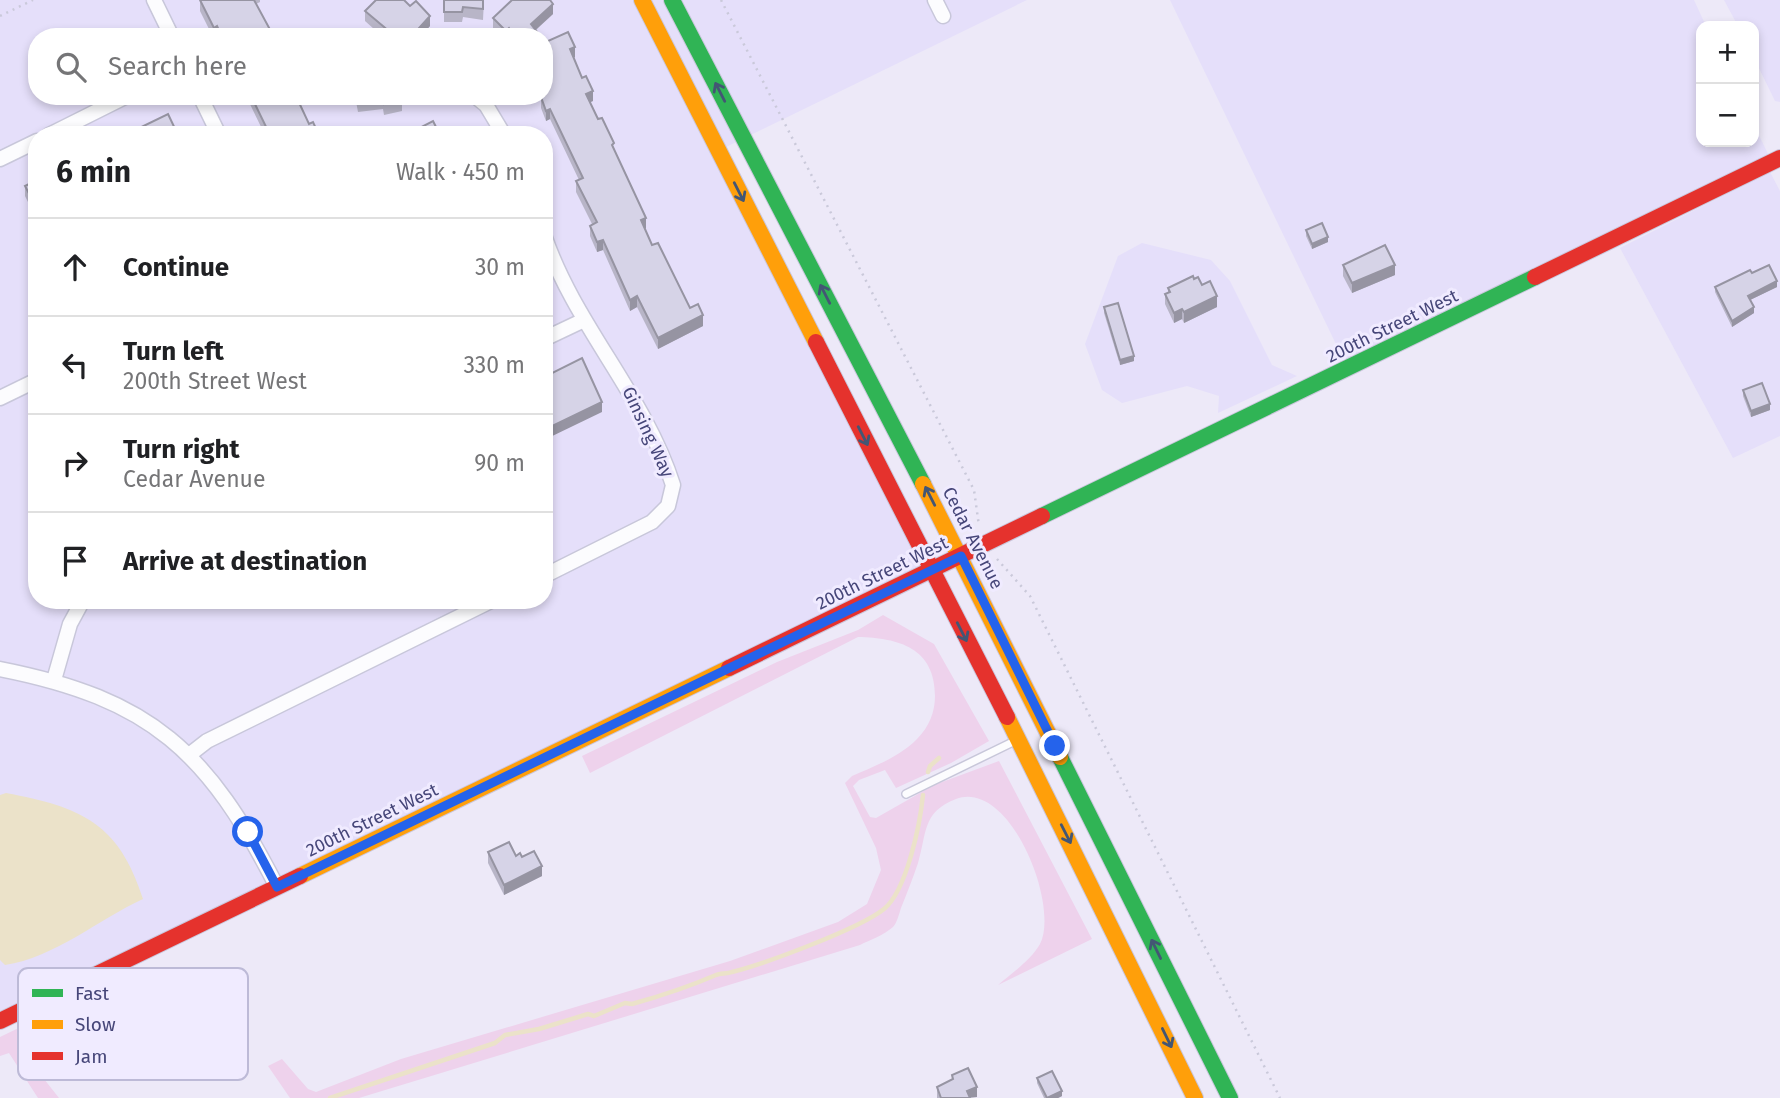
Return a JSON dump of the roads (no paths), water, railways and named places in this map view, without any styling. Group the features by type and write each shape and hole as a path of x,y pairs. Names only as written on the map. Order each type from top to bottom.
{"main road":[{"path":"642,0 1195,1098"},
{"name":"Cedar Avenue","path":"672,0 961,556 1230,1098"},
{"name":"200th Street West","path":"110,968 1780,158"},
{"name":"200th Street West","path":"0,1021 18,1012"}],"street":[{"path":"154,0 168,28"},
{"path":"935,0 943,16"},
{"path":"67,126 109,105"},
{"path":"204,105 215,126"},
{"path":"486,105 499,126"},
{"path":"0,159 28,145"},
{"name":"Ginsing Way","path":"553,259 582,321 626,385 673,485 672,498 661,514 642,528 553,572"},
{"path":"553,335 582,321"},
{"path":"0,398 28,384"},
{"path":"54,680 70,624 78,609"},
{"path":"189,755 207,741 475,609"},
{"path":"0,669 54,680 100,696 129,711 189,755 238,813 277,887"}],"lane":[{"path":"906,794 1017,740"}],"waterway":[{"path":"928,772 930,766 939,758"},
{"path":"330,1098 495,1043 505,1035 539,1029 588,1014 594,1016 625,1003 643,1001 718,974 766,962 872,917 892,900 906,872 923,795"}]}
